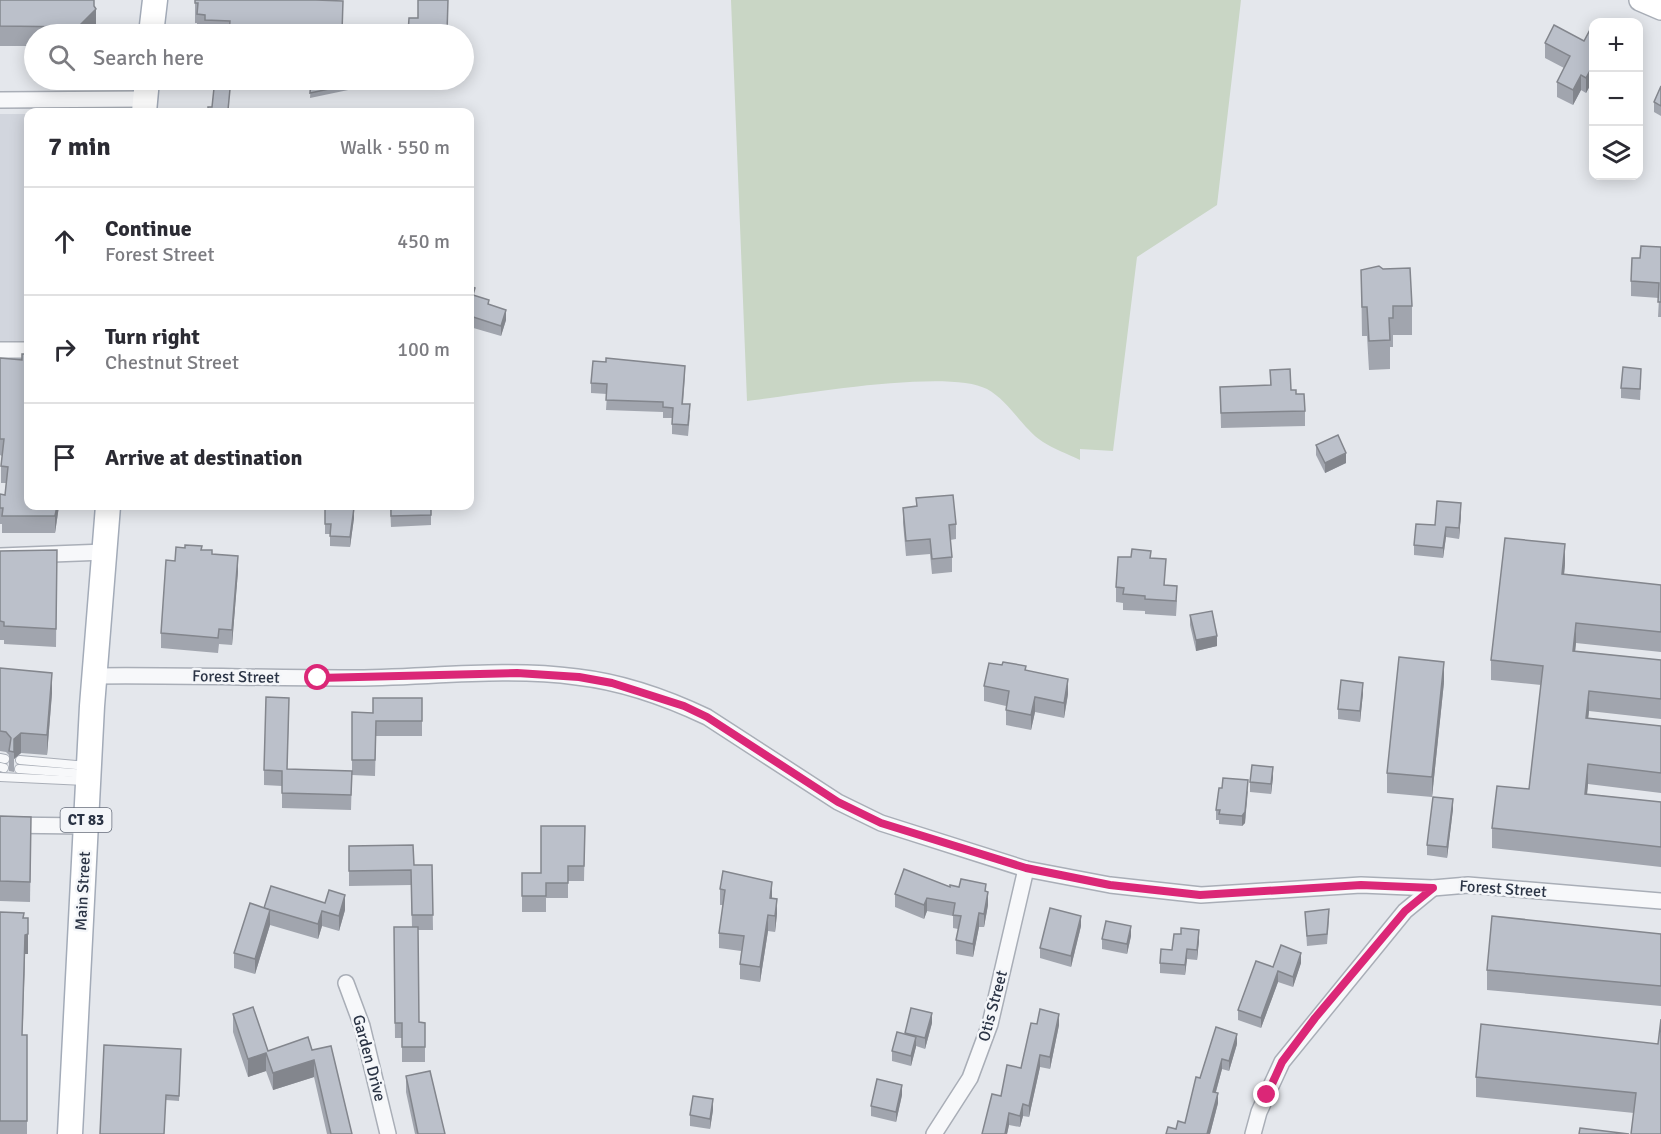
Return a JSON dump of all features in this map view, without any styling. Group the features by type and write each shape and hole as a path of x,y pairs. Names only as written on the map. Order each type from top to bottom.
{"main road":[{"path":"152,24 155,0"},
{"path":"1640,0 1661,9"},
{"name":"Main Street","path":"70,1134 94,676 108,510"}],"street":[{"path":"0,100 145,97"},
{"path":"0,350 24,350"},
{"path":"0,556 105,552"},
{"name":"Forest Street","path":"94,676 352,678 517,673 579,677 612,683 684,706 707,717 838,802 881,823 1026,868 1110,885 1200,895 1361,885 1433,888 1468,885 1661,901"},
{"path":"0,825 86,826"},
{"name":"Otis Street","path":"934,1134 970,1078 990,1024 1026,868"},
{"path":"1253,1134 1259,1112 1282,1062 1405,911 1433,888"},
{"name":"Garden Drive","path":"346,983 362,1026 388,1134"}],"lane":[{"path":"20,764 89,774"},
{"path":"0,777 89,774"}],"shaded area":[{"path":"0,114 24,114 24,363 0,363"}],"green space":[{"path":"731,0 1241,0 1217,205 1137,257 1113,451 1080,449 1080,460 1056,449 1029,430 995,394 968,383 907,382 747,401"}],"building":[{"path":"0,0 94,0 96,9 81,24 0,26"},
{"path":"195,0 343,1 342,24 230,24 230,21 205,20 205,15 197,14 198,3 195,3"},
{"path":"418,0 448,0 447,24 409,24 409,18 418,18"},
{"path":"1554,25 1584,41 1589,32 1589,72 1586,78 1581,75 1573,90 1557,82 1570,56 1545,43"},
{"path":"1661,86 1661,106 1654,102"},
{"path":"214,90 230,90 228,108 208,108 212,107"},
{"path":"1641,246 1661,247 1661,302 1658,302 1659,283 1631,281 1632,258 1640,258"},
{"path":"1379,266 1383,269 1410,268 1412,306 1393,306 1393,318 1389,318 1390,340 1369,341 1367,307 1362,307 1361,270"},
{"path":"474,295 489,300 488,304 506,310 501,326 474,317"},
{"path":"22,354 24,354 24,510 56,510 55,516 2,516 3,508 0,508 0,494 5,495 8,467 1,466 4,439 0,439 0,358 22,360"},
{"path":"606,358 685,366 682,404 690,404 688,425 672,424 673,408 663,407 663,402 606,400 607,384 591,383 593,361 606,362"},
{"path":"1623,367 1641,369 1640,389 1621,388"},
{"path":"1290,369 1291,390 1296,390 1296,394 1304,394 1305,411 1221,413 1220,387 1271,385 1270,370"},
{"path":"1338,435 1346,453 1325,463 1316,445"},
{"path":"953,495 956,524 949,525 952,557 932,559 930,539 906,541 903,508 917,506 916,498"},
{"path":"1437,501 1461,503 1459,528 1446,527 1443,548 1414,545 1416,524 1435,525"},
{"path":"325,510 354,510 350,537 330,536 331,524 325,524"},
{"path":"391,510 431,510 431,515 391,516"},
{"path":"1505,538 1565,544 1562,574 1661,585 1661,632 1576,623 1573,651 1661,660 1661,699 1589,691 1586,718 1661,726 1661,773 1588,764 1585,794 1661,802 1661,847 1492,828 1497,786 1529,789 1543,666 1491,660"},
{"path":"185,545 202,546 201,550 212,550 212,554 238,556 232,630 219,629 218,638 161,633 166,560 175,561 176,547 185,548"},
{"path":"1132,549 1151,551 1150,558 1166,559 1164,585 1177,586 1176,601 1145,599 1145,596 1123,594 1124,588 1116,587 1118,557 1131,557"},
{"path":"57,550 56,629 4,626 4,622 0,621 0,551"},
{"path":"1212,611 1217,636 1196,640 1190,615"},
{"path":"1399,657 1444,662 1432,777 1387,773"},
{"path":"1003,662 1026,666 1025,670 1068,679 1064,703 1035,697 1031,715 1006,710 1009,691 984,686 989,663 1002,665"},
{"path":"0,668 52,673 47,735 21,733 14,739 14,752 9,751 11,738 6,732 0,731"},
{"path":"1341,680 1363,683 1360,711 1338,709"},
{"path":"266,697 289,698 287,769 352,771 351,795 282,793 282,771 264,770"},
{"path":"373,698 422,698 422,721 376,721 375,760 352,760 352,712 373,713"},
{"path":"1252,765 1273,767 1271,784 1250,782"},
{"path":"1223,778 1248,780 1245,812 1242,816 1219,814 1220,810 1216,810"},
{"path":"1433,797 1453,799 1447,847 1427,845"},
{"path":"0,816 31,817 30,882 0,881"},
{"path":"541,826 585,826 584,866 568,866 568,883 546,883 546,896 522,896 522,873 541,873"},
{"path":"413,845 414,865 432,865 433,915 412,915 411,870 349,871 349,846"},
{"path":"904,869 950,887 950,885 959,887 961,879 986,884 985,891 988,892 984,914 979,913 973,944 956,940 961,916 953,915 955,903 927,898 924,905 895,894"},
{"path":"723,871 772,882 770,898 777,899 775,916 768,915 760,967 740,964 744,936 719,933 725,890 720,889"},
{"path":"271,886 325,903 329,890 345,895 339,916 322,911 318,924 264,908"},
{"path":"250,903 270,910 255,959 234,953"},
{"path":"1050,908 1081,916 1071,956 1040,948"},
{"path":"1329,909 1327,934 1307,936 1305,912"},
{"path":"0,912 24,913 23,918 28,918 28,934 25,935 22,1035 27,1035 27,1121 0,1121"},
{"path":"1492,916 1661,934 1661,986 1487,970"},
{"path":"1106,921 1131,926 1127,944 1102,939"},
{"path":"394,927 418,927 419,1022 425,1023 425,1047 402,1047 402,1023 395,1023"},
{"path":"1181,928 1199,930 1197,950 1187,949 1185,965 1160,963 1161,949 1172,950 1174,934 1181,934"},
{"path":"1281,945 1301,953 1293,977 1278,971 1261,1018 1238,1010 1256,961 1273,967"},
{"path":"253,1007 268,1051 308,1037 312,1050 331,1046 352,1134 331,1134 314,1060 273,1073 266,1053 248,1059 233,1014"},
{"path":"911,1008 932,1013 925,1038 905,1033"},
{"path":"1040,1009 1059,1014 1050,1057 1040,1055 1029,1106 1023,1104 1020,1116 1009,1113 1005,1134 982,1134 992,1094 1001,1096 1007,1065 1021,1068 1031,1023 1037,1024"},
{"path":"1661,1019 1661,1134 1631,1134 1636,1093 1476,1077 1481,1024 1658,1044"},
{"path":"1216,1027 1237,1034 1229,1061 1222,1059 1213,1092 1218,1093 1207,1134 1166,1134 1168,1127 1176,1129 1178,1121 1185,1123 1196,1077 1200,1078"},
{"path":"897,1032 916,1037 911,1056 892,1051"},
{"path":"104,1045 181,1049 179,1096 166,1095 164,1134 100,1134"},
{"path":"430,1071 445,1134 418,1134 406,1076"},
{"path":"877,1079 902,1085 896,1112 871,1106"},
{"path":"693,1096 713,1099 710,1119 690,1115"},
{"path":"1580,1128 1629,1134 1579,1134"}],"route":[{"path":"318,678 517,673 555,674 612,683 684,706 707,717 838,802 881,823 923,838 1026,868 1110,885 1200,895 1361,885 1433,888 1405,911 1315,1018 1282,1062 1267,1095"}]}
